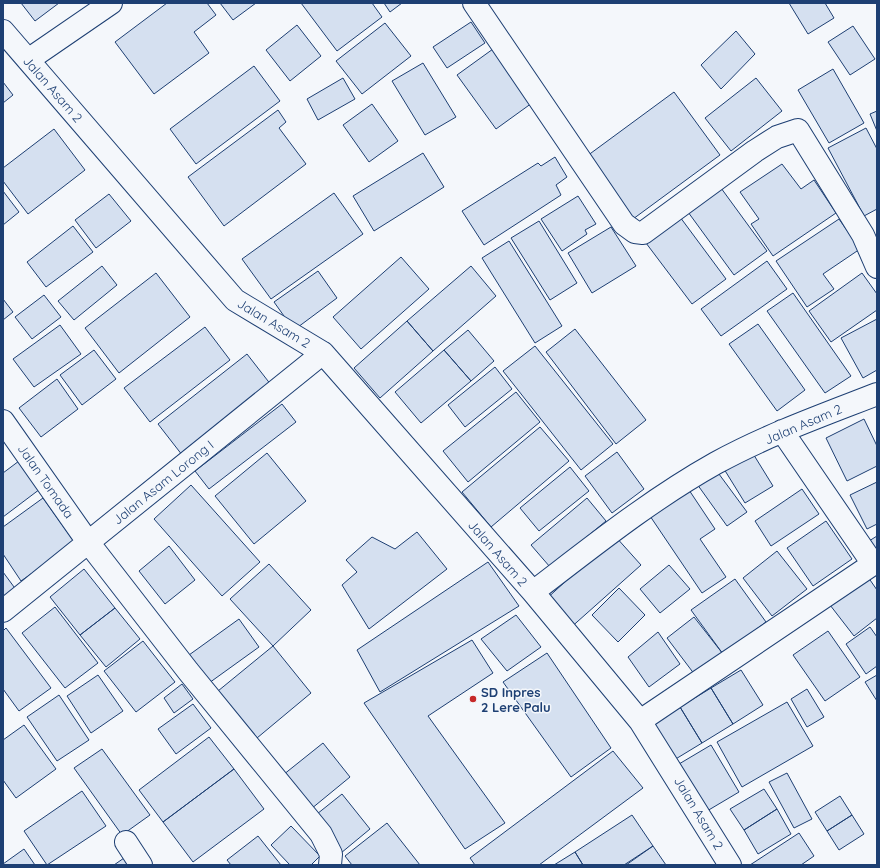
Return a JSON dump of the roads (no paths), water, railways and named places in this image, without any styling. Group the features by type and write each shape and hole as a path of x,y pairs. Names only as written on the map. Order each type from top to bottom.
{"street":[{"path":"28,60 111,3"},
{"path":"474,3 624,224 635,232 643,233 777,137 798,130 863,235 877,267"},
{"name":"Jalan Asam 2","path":"3,31 235,300 323,353 533,592 640,721 730,865"},
{"name":"Jalan Asam Lorong I","path":"3,610 323,353"},
{"name":"Jalan Asam 2","path":"533,592 630,517 716,463 782,431 877,394"},
{"name":"Jalan Tomada","path":"3,422 88,542 188,671 321,834 332,854 330,865"},
{"path":"640,721 875,566 782,431"},
{"path":"126,842 141,865"}],"place":[{"name":"SD Inpres 2 Lere Palu","path":"473,699"}]}
